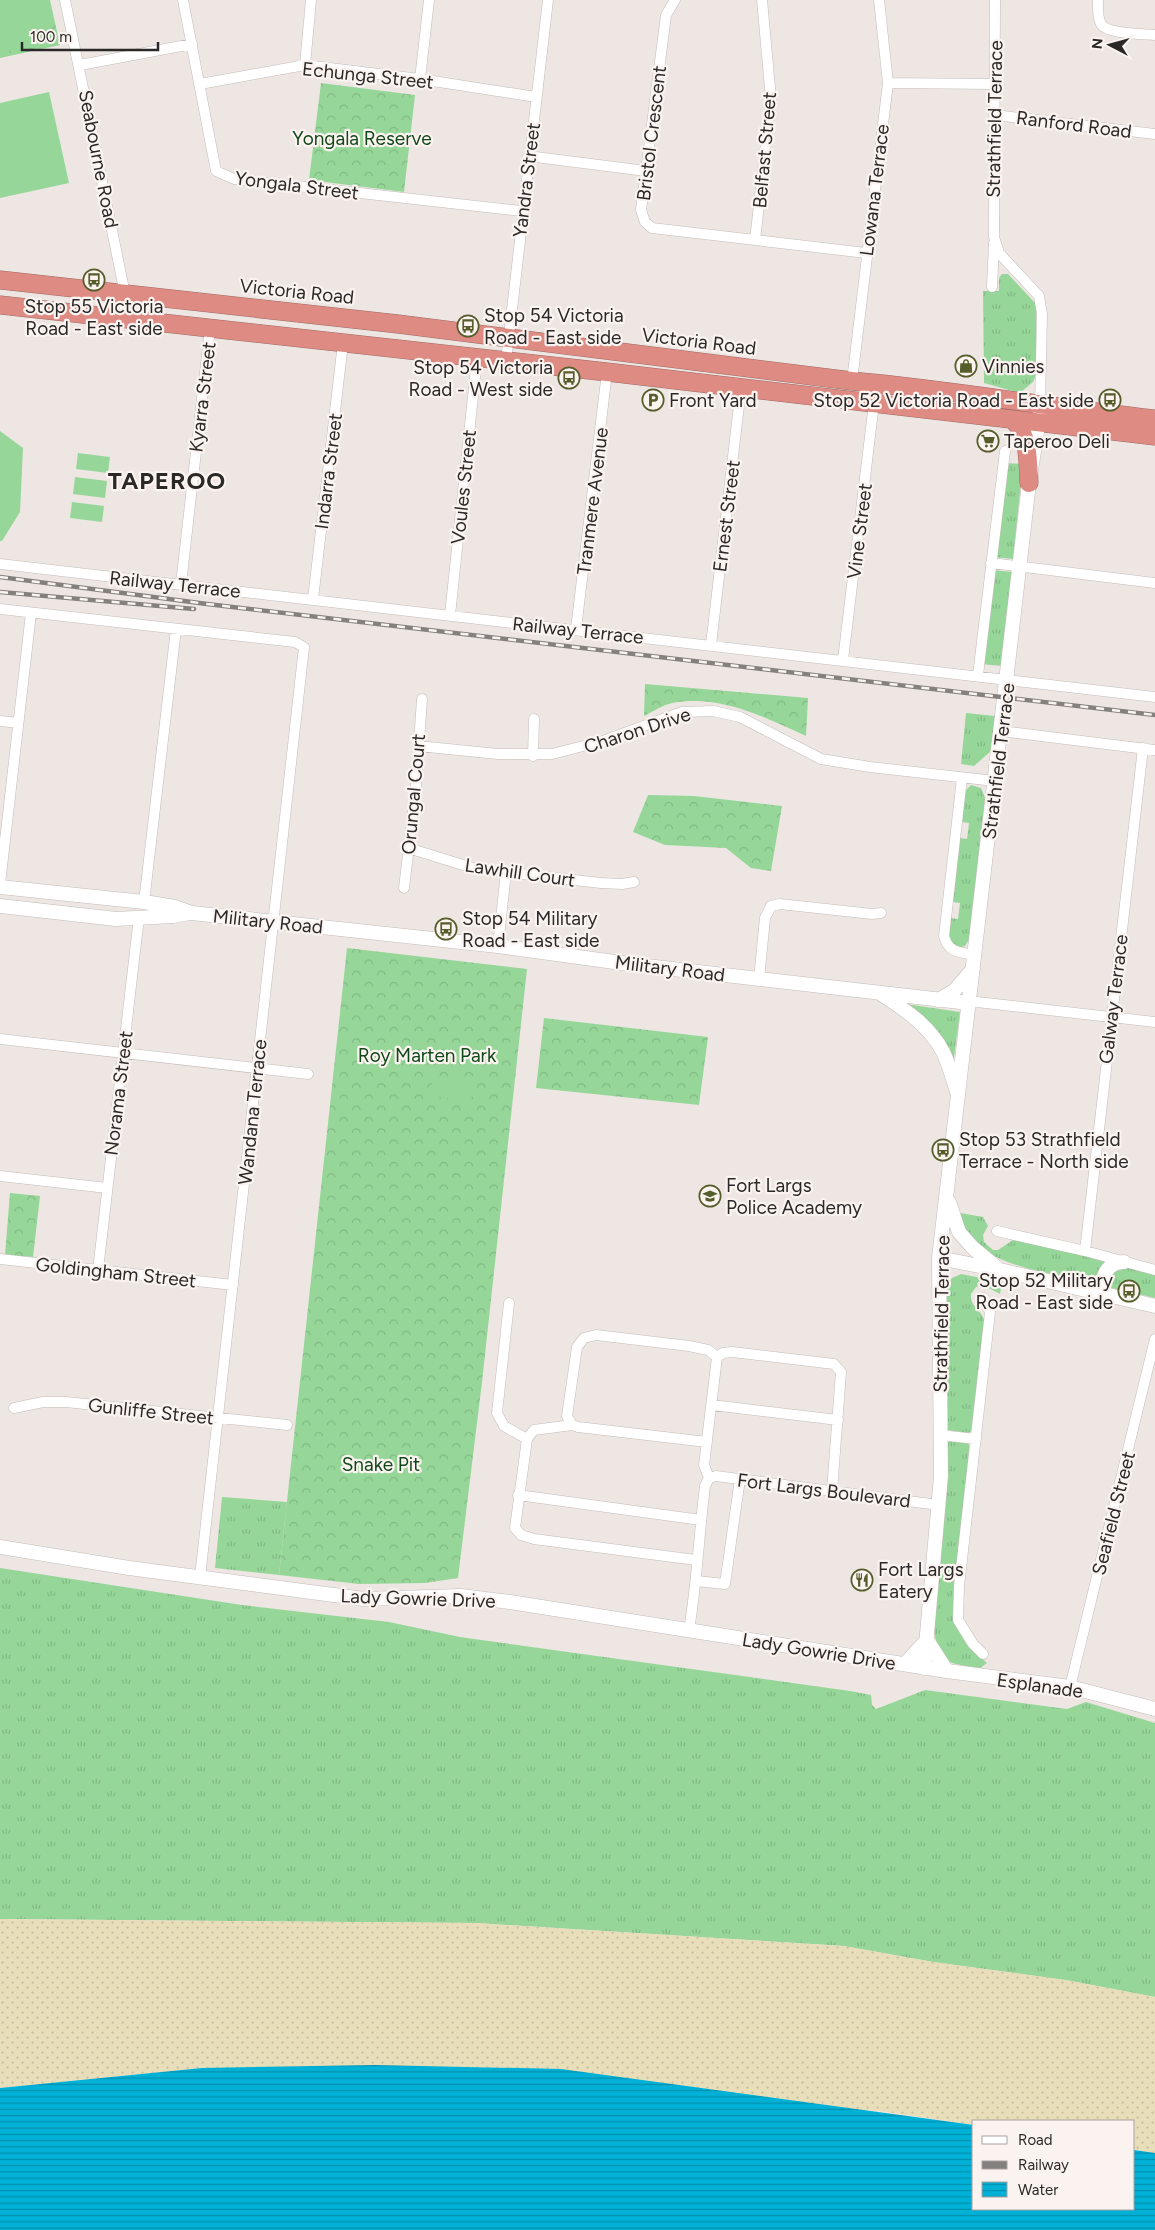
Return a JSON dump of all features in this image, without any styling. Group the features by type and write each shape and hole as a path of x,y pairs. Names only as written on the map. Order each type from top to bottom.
{"highway":[{"name":"Victoria Road","path":"0,280 398,324 785,373 920,387 1040,405 1155,419"},
{"path":"0,305 810,395 1155,436"},
{"path":"785,373 784,380 810,395"},
{"path":"1014,420 1019,426 1024,442 1029,483"}],"main road":[{"name":"Strathfield Terrace","path":"924,1668 941,1476 939,1258 1008,679 1029,483 1040,423 1040,405"},
{"name":"Military Road","path":"0,886 144,902 175,907 192,913"},
{"name":"Military Road","path":"0,906 116,919 192,913 273,920 969,1003"},
{"path":"938,1000 954,990 973,969"},
{"path":"878,993 913,1016 934,1038 943,1051 958,1095"},
{"path":"947,1194 959,1232 972,1247 1000,1270"},
{"path":"939,1258 1000,1270 1155,1306"},
{"path":"1099,1293 1108,1267 1115,1262 1124,1262"},
{"name":"Lady Gowrie Drive","path":"0,1547 129,1568 364,1599 461,1596 924,1668"},
{"path":"905,1664 927,1640 946,1671"},
{"name":"Esplanade","path":"924,1668 1070,1687 1155,1709"}],"street":[{"name":"Seabourne Road","path":"65,0 80,65 125,294 124,318"},
{"name":"Yongala Street","path":"183,0 216,171 234,179 522,211"},
{"path":"305,65 311,0"},
{"path":"420,78 428,0"},
{"name":"Yandra Street","path":"506,361 528,156 548,0"},
{"name":"Bristol Crescent","path":"675,0 666,15 641,210 645,222 652,228 866,253"},
{"name":"Belfast Street","path":"755,240 771,98 762,0"},
{"name":"Lowana Terrace","path":"852,381 888,83 878,0"},
{"name":"Strathfield Terrace","path":"992,287 995,0"},
{"path":"1098,0 1098,16 1101,26 1109,31 1155,36"},
{"path":"80,65 192,44"},
{"name":"Echunga Street","path":"200,84 305,65 420,78 536,97"},
{"path":"888,83 994,84"},
{"name":"Ranford Road","path":"994,114 1155,134"},
{"path":"528,156 646,170"},
{"name":"Strathfield Terrace","path":"994,237 999,252 1039,296 1042,314 1040,405"},
{"name":"Kyarra Street","path":"181,584 210,328"},
{"name":"Indarra Street","path":"313,599 343,343"},
{"name":"Voules Street","path":"450,615 477,358"},
{"name":"Tranmere Avenue","path":"576,629 607,372"},
{"name":"Ernest Street","path":"711,645 740,388"},
{"name":"Vine Street","path":"843,660 874,403"},
{"name":"Strathfield Terrace","path":"978,675 1004,451"},
{"path":"991,563 1155,583"},
{"name":"Railway Terrace","path":"0,564 978,675 1155,697"},
{"path":"0,610 176,628 144,902"},
{"path":"0,886 31,613"},
{"name":"Wandana Terrace","path":"176,628 295,642 304,647 200,1577"},
{"name":"Orungal Court","path":"404,888 416,786 422,699"},
{"name":"Charon Drive","path":"418,746 532,756 568,752 682,712 712,711 740,717 821,758 870,767 995,781"},
{"path":"532,756 534,718"},
{"path":"0,721 18,723"},
{"path":"1001,731 1155,750"},
{"name":"Galway Terrace","path":"1085,1251 1143,748"},
{"name":"Strathfield Terrace","path":"962,778 944,936 946,944 952,951 975,955"},
{"name":"Lawhill Court","path":"408,848 476,869 601,883 622,884 634,882"},
{"path":"498,946 506,872"},
{"path":"759,979 765,918 771,906 780,904 872,914 882,913"},
{"name":"Norama Street","path":"98,1270 139,917"},
{"path":"969,1003 980,1002 1155,1022"},
{"path":"0,1039 308,1074"},
{"path":"0,1176 108,1188"},
{"path":"998,1231 1085,1251 1155,1270"},
{"name":"Goldingham Street","path":"0,1259 233,1285"},
{"path":"984,1298 990,1312 959,1586 958,1620 972,1644 984,1654"},
{"path":"509,1302 497,1413 504,1426 527,1439"},
{"path":"572,1425 567,1416 577,1347 584,1338 596,1335 689,1346 708,1350 718,1357"},
{"name":"Seafield Street","path":"1070,1687 1155,1339"},
{"path":"689,1630 696,1581 696,1560 705,1486 709,1478 704,1465 718,1357 723,1353 732,1352 834,1364 841,1372 842,1379 832,1491"},
{"name":"Gunliffe Street","path":"14,1408 43,1402 66,1402 288,1425"},
{"path":"712,1405 838,1420"},
{"path":"696,1560 534,1539 521,1535 515,1528 518,1495 527,1439 534,1430 572,1425 707,1442"},
{"path":"940,1435 976,1439"},
{"name":"Fort Largs Boulevard","path":"709,1478 716,1476 939,1505"},
{"path":"696,1581 725,1584 740,1479"},
{"path":"518,1495 701,1520"}],"green space":[{"path":"0,0 50,0 60,45 0,58"},
{"path":"0,0 44,0 53,40 0,53"},
{"name":"Yongala Reserve","path":"321,83 415,95 404,192 309,180"},
{"path":"49,92 69,183 0,198 0,103"},
{"path":"1002,274 1008,274 1036,304 1036,375 1033,382 1020,393 984,383 983,291 999,291 999,278"},
{"path":"0,431 23,448 20,512 2,541 0,541"},
{"path":"78,453 110,457 108,473 76,469"},
{"path":"1005,463 1023,464 1013,559 994,557"},
{"path":"75,477 107,481 105,498 73,494"},
{"path":"72,502 104,506 102,522 70,518"},
{"path":"991,570 1013,572 1003,666 980,664"},
{"path":"645,684 808,698 806,736 758,715 724,704 690,701 672,703 644,716"},
{"path":"966,713 995,716 991,751 974,766 961,764"},
{"path":"971,785 981,788 985,798 970,938 965,946 957,948 949,939 951,918 958,919 960,903 953,902 960,838 967,839 969,823 962,822 965,791"},
{"path":"648,795 694,796 782,806 771,871 751,868 726,848 665,845 633,832"},
{"name":"Roy Marten Park","path":"347,948 527,969 482,1382 458,1578 425,1583 359,1584 279,1575"},
{"path":"899,1003 960,1012 953,1065"},
{"path":"544,1018 708,1037 699,1105 536,1088"},
{"path":"433,1075 474,1080 471,1101 430,1096"},
{"path":"10,1193 40,1196 33,1257 5,1255"},
{"path":"955,1212 983,1217 988,1226 983,1235 984,1242 993,1250 998,1250 1016,1238 1107,1262 1093,1283 1022,1267 1004,1261 973,1243 960,1228"},
{"path":"1126,1267 1155,1275 1155,1298 1107,1287 1109,1272"},
{"path":"961,1274 1002,1282 1000,1294 983,1285 976,1287 971,1294 972,1302 984,1320 973,1430 968,1433 947,1430 946,1286 952,1278"},
{"path":"949,1441 967,1442 971,1449 954,1623 967,1645 987,1663 980,1668 953,1663 943,1657 939,1651 934,1631 947,1443"},
{"path":"222,1497 287,1502 279,1575 215,1568"},
{"path":"0,1568 242,1605 389,1622 460,1637 850,1691 871,1695 872,1705 876,1709 925,1690 1067,1709 1086,1702 1155,1723 1155,1997 1065,1980 933,1962 844,1946 476,1923 0,1919"}],"sand":[{"path":"0,1919 476,1923 844,1946 933,1962 1066,1980 1155,1997 1155,2153 1135,2150 1135,2120 972,2120 972,2125 880,2111 202,2068 0,2088"}],"water":[{"path":"375,2065 561,2069 972,2125 972,2210 1135,2210 1135,2150 1155,2153 1155,2230 0,2230 0,2088 202,2068"}],"railway":[{"path":"0,577 207,604 1155,715"},
{"path":"0,592 194,609"}],"place":[{"name":"Stop 55 Victoria Road - East side","path":"94,280"},
{"name":"Stop 54 Victoria Road - East side","path":"468,326"},
{"name":"Vinnies","path":"966,366"},
{"name":"Stop 54 Victoria Road - West side","path":"569,378"},
{"name":"Front Yard","path":"653,400"},
{"name":"Stop 52 Victoria Road - East side","path":"1110,400"},
{"name":"Taperoo Deli","path":"988,441"},
{"name":"Stop 54 Military Road - East side","path":"446,929"},
{"name":"Stop 53 Strathfield Terrace - North side","path":"943,1150"},
{"name":"Fort Largs Police Academy","path":"710,1196"},
{"name":"Stop 52 Military Road - East side","path":"1129,1291"},
{"name":"Fort Largs Eatery","path":"862,1580"}],"district":[{"name":"TAPEROO","path":"167,481"}],"park label":[{"name":"Snake Pit","path":"381,1464"}]}
